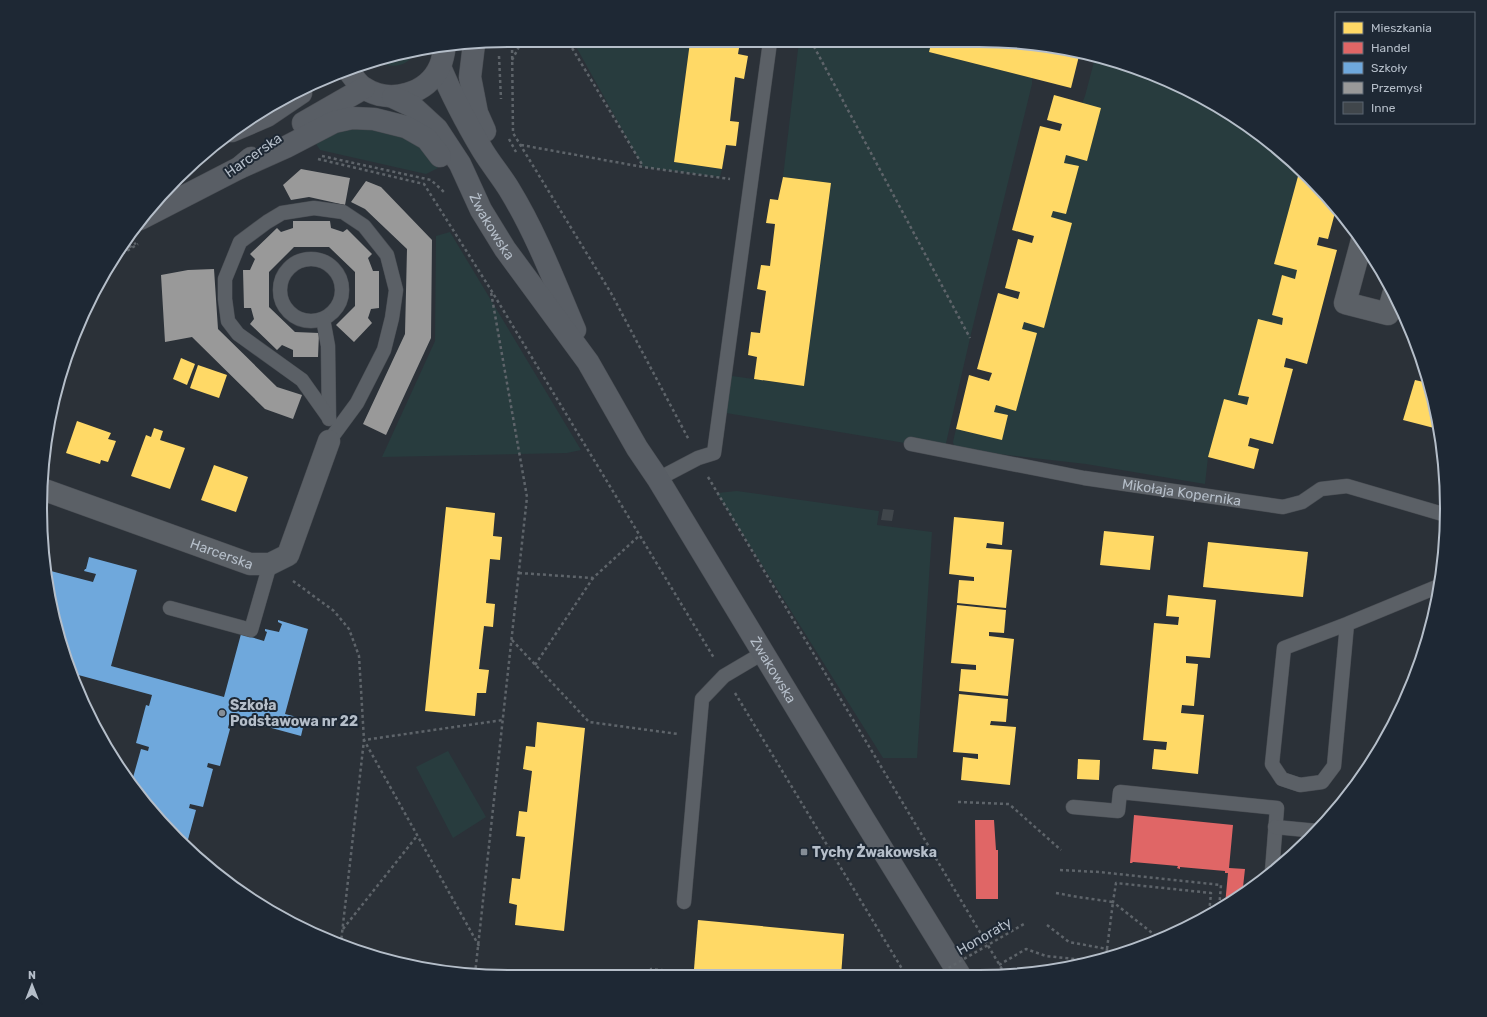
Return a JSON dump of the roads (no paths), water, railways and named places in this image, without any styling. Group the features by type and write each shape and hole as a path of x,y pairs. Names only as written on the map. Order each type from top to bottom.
{"street":[{"path":"473,48 470,77 477,113 509,189"},
{"path":"351,75 364,88 378,94 393,96 408,94 421,88 432,79 440,67 444,52"},
{"name":"Żwakowska","path":"440,67 447,84 483,150 509,189 551,272 588,362"},
{"name":"Harcerska","path":"157,210 239,168 279,136 364,88"},
{"name":"Żwakowska","path":"393,96 412,106 437,129 460,164 481,210 505,249 588,362 638,448 957,970"},
{"path":"239,168 334,122 352,118 374,119 406,127 427,139 481,210"},
{"path":"1360,249 1345,303 1388,314 1391,302"},
{"name":"Harcerska","path":"48,491 250,564 270,564 288,555 329,441"}],"lane":[{"path":"658,479 698,458 714,452 769,47"},
{"path":"329,418 302,380 238,334 228,320 225,299 225,279 240,242 266,222 282,213 314,208 343,212 364,226 387,255 396,290 392,318 384,350 356,403 329,441"},
{"path":"307,259 317,260 331,266 340,277 342,297 338,306 331,314 323,319 312,321 302,320 292,315 285,307 281,297 280,287 283,276 289,268 298,262 307,259"},
{"path":"323,319 328,346 329,441"},
{"name":"Mikołaja Kopernika","path":"911,444 944,452 1084,478 1283,507 1302,502 1321,489 1347,486 1440,513"},
{"path":"170,608 251,630 270,564"},
{"path":"1347,624 1334,766 1322,782 1300,786 1282,779 1272,764 1284,648 1433,589"},
{"path":"684,902 702,699 724,676 763,653"},
{"path":"1073,807 1118,811 1120,792 1277,808 1272,864"},
{"path":"1275,827 1309,830"}],"place":[{"name":"Szkoła Podstawowa nr 22","path":"222,713"},
{"name":"Tychy Żwakowska","path":"804,852"}]}
